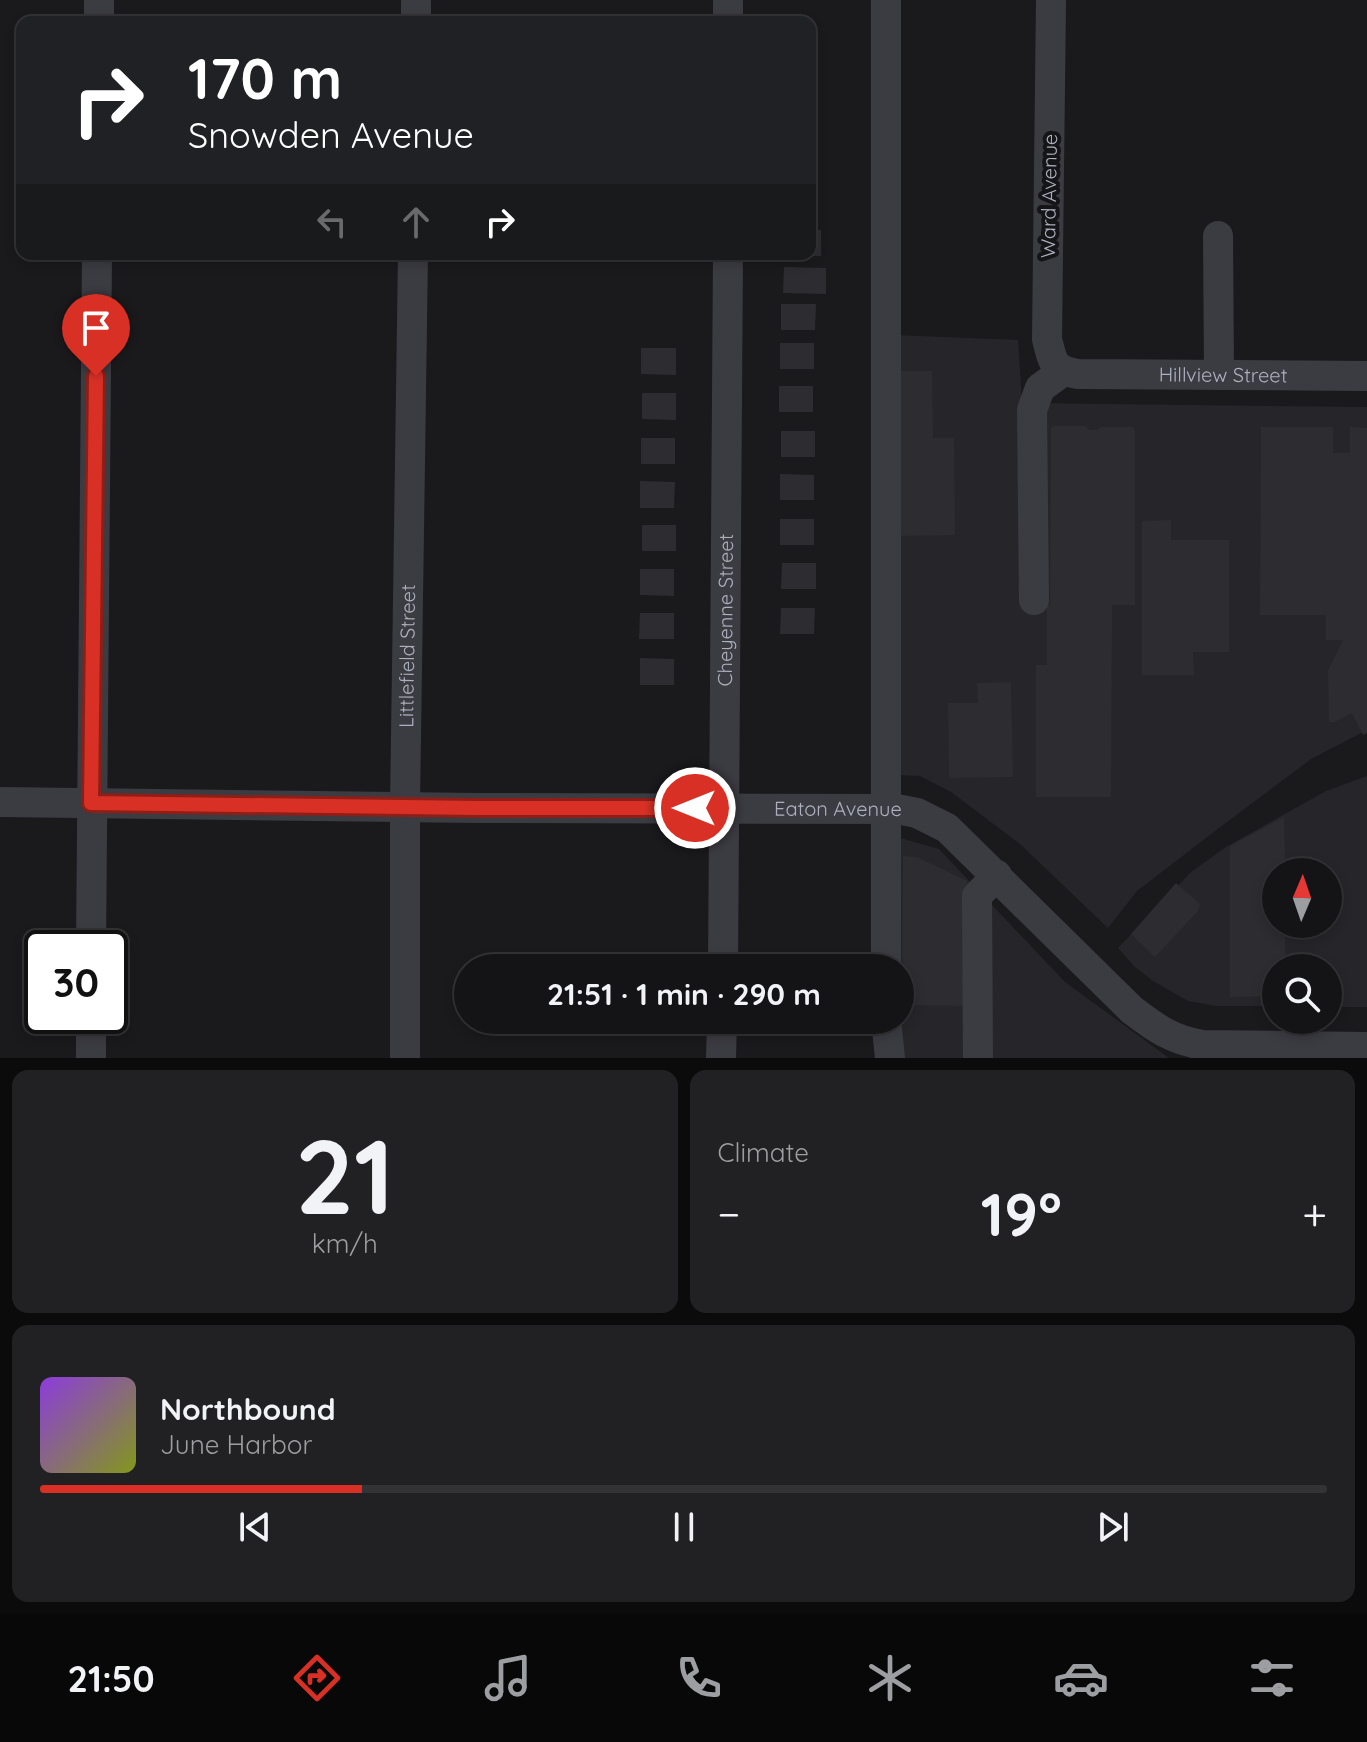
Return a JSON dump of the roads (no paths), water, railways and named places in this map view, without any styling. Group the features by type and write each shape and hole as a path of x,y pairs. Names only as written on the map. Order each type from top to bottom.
{"street":[{"path":"886,0 886,954"},
{"name":"Ward Avenue","path":"1051,0 1047,339 1055,366 1070,373"},
{"path":"1218,236 1219,375"},
{"path":"91,930 97,260"},
{"name":"Littlefield Street","path":"405,1058 405,806 413,260"},
{"name":"Cheyenne Street","path":"723,954 728,260"},
{"path":"1034,600 1032,410 1040,388 1070,373"},
{"name":"Hillview Street","path":"1070,373 1367,376"},
{"name":"Eaton Avenue","path":"0,802 885,809 917,813 947,828 1132,1010 1161,1033 1202,1045 1367,1047"},
{"path":"978,1058 977,896 997,875"},
{"path":"91,1034 91,1058"},
{"path":"721,1058 722,1034"},
{"path":"887,1034 890,1058"}]}
